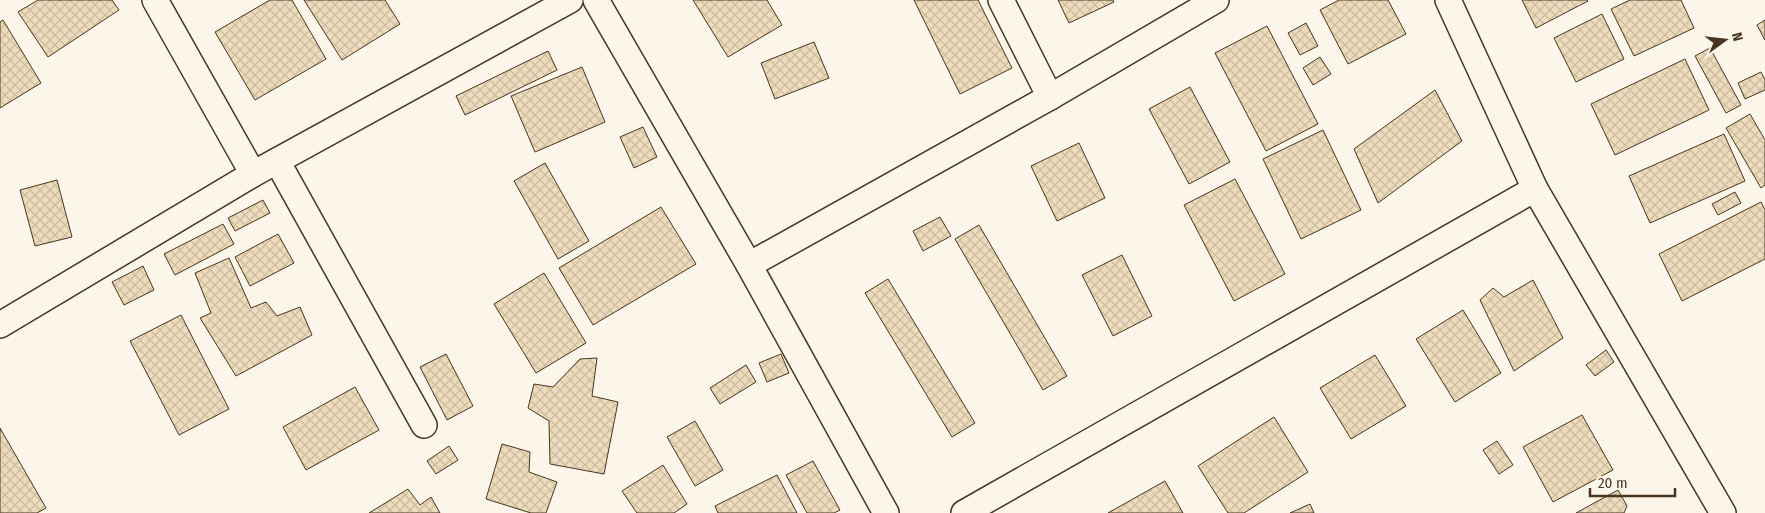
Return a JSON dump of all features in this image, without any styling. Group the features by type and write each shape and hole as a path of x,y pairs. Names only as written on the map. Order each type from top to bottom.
{"street":[{"path":"155,0 253,174"},
{"path":"0,325 253,174 570,0"},
{"path":"596,0 749,265 886,513"},
{"path":"1001,0 1050,97"},
{"path":"749,265 1050,97 1216,0"},
{"path":"1448,0 1535,189 1723,513"},
{"path":"277,161 424,425"},
{"path":"964,513 1535,189"}],"building":[{"path":"38,0 112,0 119,10 48,57 18,12"},
{"path":"270,0 292,0 326,59 255,100 215,32"},
{"path":"304,0 385,0 400,24 342,60"},
{"path":"693,0 767,0 782,25 728,57"},
{"path":"914,0 978,0 1012,68 960,94"},
{"path":"1058,0 1113,0 1114,2 1069,23"},
{"path":"1339,0 1388,0 1406,34 1348,64 1320,10"},
{"path":"1522,0 1587,0 1588,1 1536,28"},
{"path":"1630,0 1681,0 1694,28 1634,56 1611,9"},
{"path":"1602,14 1624,59 1576,82 1554,38"},
{"path":"3,20 41,83 0,108 0,22"},
{"path":"1765,20 1765,40 1757,25"},
{"path":"1306,23 1318,46 1300,55 1288,33"},
{"path":"1267,26 1318,124 1266,151 1215,53"},
{"path":"814,42 829,78 775,99 761,63"},
{"path":"1710,48 1741,105 1726,113 1695,56"},
{"path":"548,51 557,70 465,115 456,96"},
{"path":"1320,57 1331,74 1313,85 1303,68"},
{"path":"1685,59 1709,110 1615,155 1591,104"},
{"path":"582,67 605,122 535,152 511,96"},
{"path":"1761,72 1765,80 1765,90 1745,99 1738,83"},
{"path":"1190,87 1230,162 1189,184 1149,109"},
{"path":"1435,90 1462,141 1378,203 1354,149"},
{"path":"1750,114 1765,140 1765,185 1761,188 1726,128"},
{"path":"643,127 657,157 634,168 620,137"},
{"path":"1323,130 1361,210 1301,239 1263,159"},
{"path":"1724,134 1745,181 1650,223 1629,176"},
{"path":"1079,143 1105,198 1057,221 1031,166"},
{"path":"545,163 589,241 558,259 514,181"},
{"path":"1235,179 1285,274 1234,301 1184,205"},
{"path":"57,180 72,237 35,246 20,190"},
{"path":"1735,192 1741,203 1718,215 1712,204"},
{"path":"263,200 270,213 235,231 228,218"},
{"path":"1761,202 1765,210 1765,259 1682,301 1659,254"},
{"path":"661,207 696,264 593,325 559,268"},
{"path":"940,217 951,236 923,251 913,231"},
{"path":"223,224 234,244 175,275 164,254"},
{"path":"979,225 1067,376 1043,390 955,239"},
{"path":"278,234 294,263 250,286 235,257"},
{"path":"1122,255 1152,316 1113,336 1082,275"},
{"path":"229,258 251,308 266,302 277,316 300,307 312,335 236,376 200,318 211,313 195,273"},
{"path":"143,266 154,290 124,305 112,282"},
{"path":"544,273 586,343 536,373 494,304"},
{"path":"888,279 975,423 952,437 865,293"},
{"path":"1533,280 1563,338 1514,371 1480,300 1493,288 1504,297"},
{"path":"1463,310 1501,373 1455,402 1416,339"},
{"path":"181,315 229,409 179,435 130,341"},
{"path":"1606,350 1614,362 1595,376 1586,365"},
{"path":"446,354 473,406 447,420 420,367"},
{"path":"781,354 789,373 767,382 759,363"},
{"path":"1375,355 1406,406 1351,439 1320,388"},
{"path":"597,358 592,396 618,402 604,474 550,464 549,421 528,408 534,384 553,387 580,359"},
{"path":"746,365 756,382 720,404 710,388"},
{"path":"355,387 379,430 306,470 283,427"},
{"path":"1582,415 1613,470 1553,502 1523,447"},
{"path":"1274,417 1308,472 1244,513 1228,513 1198,466"},
{"path":"695,421 723,470 695,486 667,437"},
{"path":"0,428 46,508 37,513 0,513"},
{"path":"1497,441 1513,465 1499,474 1483,450"},
{"path":"502,444 530,452 529,472 557,482 546,513 531,513 486,499"},
{"path":"449,446 458,460 436,474 427,461"},
{"path":"813,461 840,510 834,513 807,513 786,475"},
{"path":"663,465 687,504 674,513 637,513 622,491"},
{"path":"777,475 797,513 718,513 715,506"},
{"path":"1165,481 1183,513 1108,513"},
{"path":"408,489 420,505 431,497 440,513 369,513"},
{"path":"1618,490 1627,506 1624,513 1576,513"},
{"path":"1310,504 1314,513 1290,513"}]}
